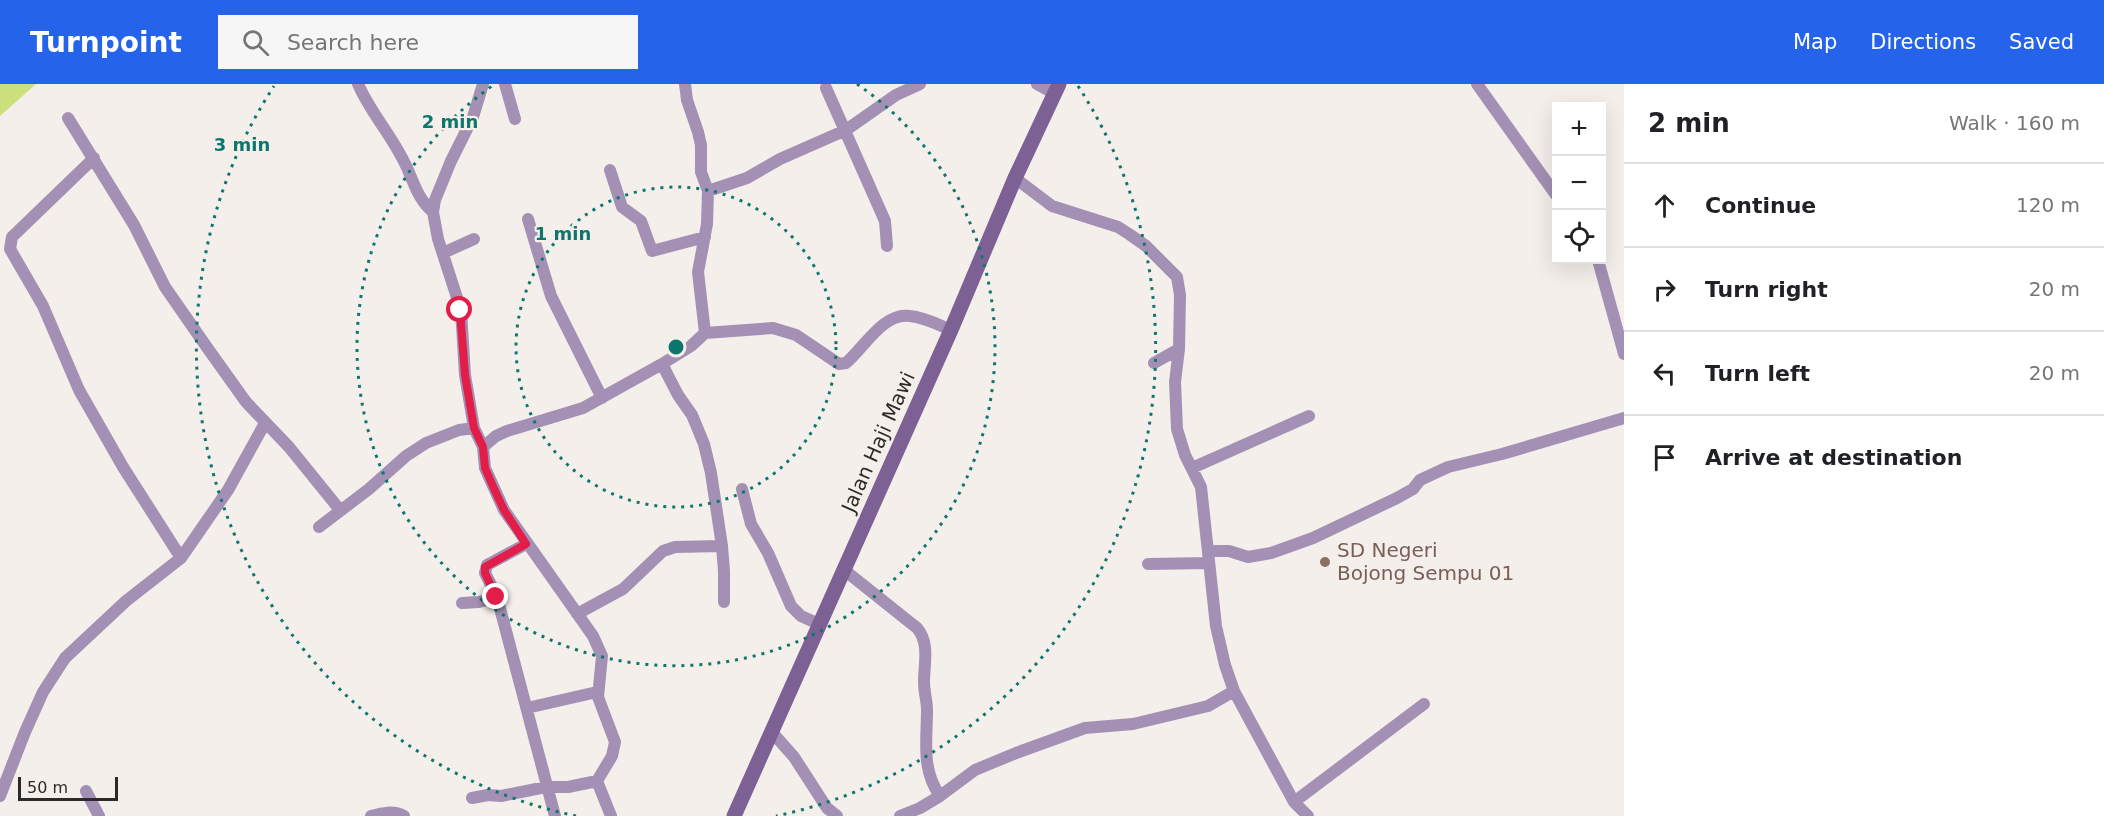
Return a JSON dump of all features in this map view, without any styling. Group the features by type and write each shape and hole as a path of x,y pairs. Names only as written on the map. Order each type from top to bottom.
{"street":[{"path":"358,84 369,107 403,158 416,191 424,204 433,212"},
{"path":"472,798 488,795 501,796 546,787 568,788 597,781 612,756 615,742 597,692 602,656 593,636 504,510 485,468 483,447 474,428 465,375 463,322 433,212 435,200 451,160 473,117 483,84"},
{"path":"505,84 515,119"},
{"path":"685,84 687,100 701,145 701,172 708,191 705,237 698,272 705,333"},
{"path":"708,191 747,178 780,159 846,130 894,89 920,84"},
{"path":"1037,84 1057,89"},
{"path":"1477,84 1552,188"},
{"path":"826,88 885,221 888,246"},
{"name":"Jalan Haji Mawi","path":"734,816 951,330 1015,178 1057,89"},
{"path":"68,118 134,225 165,287 206,346 265,423 290,447 340,510"},
{"path":"94,158 12,237 10,249 43,306 79,390 123,467 181,558"},
{"path":"610,170 622,207 641,221 652,251 705,237"},
{"path":"1015,178 1052,206 1118,227 1146,246 1177,277 1180,294 1179,349 1175,382 1177,429 1185,455 1201,487 1216,626 1225,665 1233,691 1294,802 1308,816"},
{"path":"528,219 551,296 602,398"},
{"path":"443,254 474,239"},
{"path":"1599,264 1624,354"},
{"path":"483,447 496,436 507,431 573,413 662,364 705,333 773,328 796,335 839,364 846,363 879,329 896,318 912,316 951,330"},
{"path":"1154,363 1179,349"},
{"path":"662,364 682,402 692,415 704,444 711,473 722,546 724,602"},
{"path":"1192,468 1309,416"},
{"path":"1148,564 1208,557 1229,551 1248,557 1271,554 1333,529 1413,489 1420,480 1448,467 1502,454 1624,418"},
{"path":"0,796 52,676 65,658 126,601 181,558 228,490 265,423"},
{"path":"319,527 369,489 406,456 426,443 459,430 474,428"},
{"path":"742,489 751,524 768,553 790,606 801,616 819,624"},
{"path":"526,544 485,567 485,573 496,597 555,816"},
{"path":"577,614 623,589 663,551 675,547 722,546"},
{"path":"843,569 917,628 923,638 928,768 931,782 940,796"},
{"path":"462,603 479,602 496,597"},
{"path":"900,816 921,808 975,770 1085,728 1154,720 1208,706 1233,691"},
{"path":"527,708 597,692"},
{"path":"1294,802 1424,704"},
{"path":"771,731 794,758 827,808 837,816"},
{"path":"597,781 611,816"},
{"path":"86,791 99,816"},
{"path":"371,816 387,812 404,816"}],"green space":[{"path":"0,84 36,84 0,116"}],"place":[{"name":"SD Negeri Bojong Sempu 01","path":"1325,562"}],"route":[{"path":"460,310 463,322 465,375 474,428 483,447 485,468 504,510 526,544 490,562 485,567 485,573 496,597"}]}
